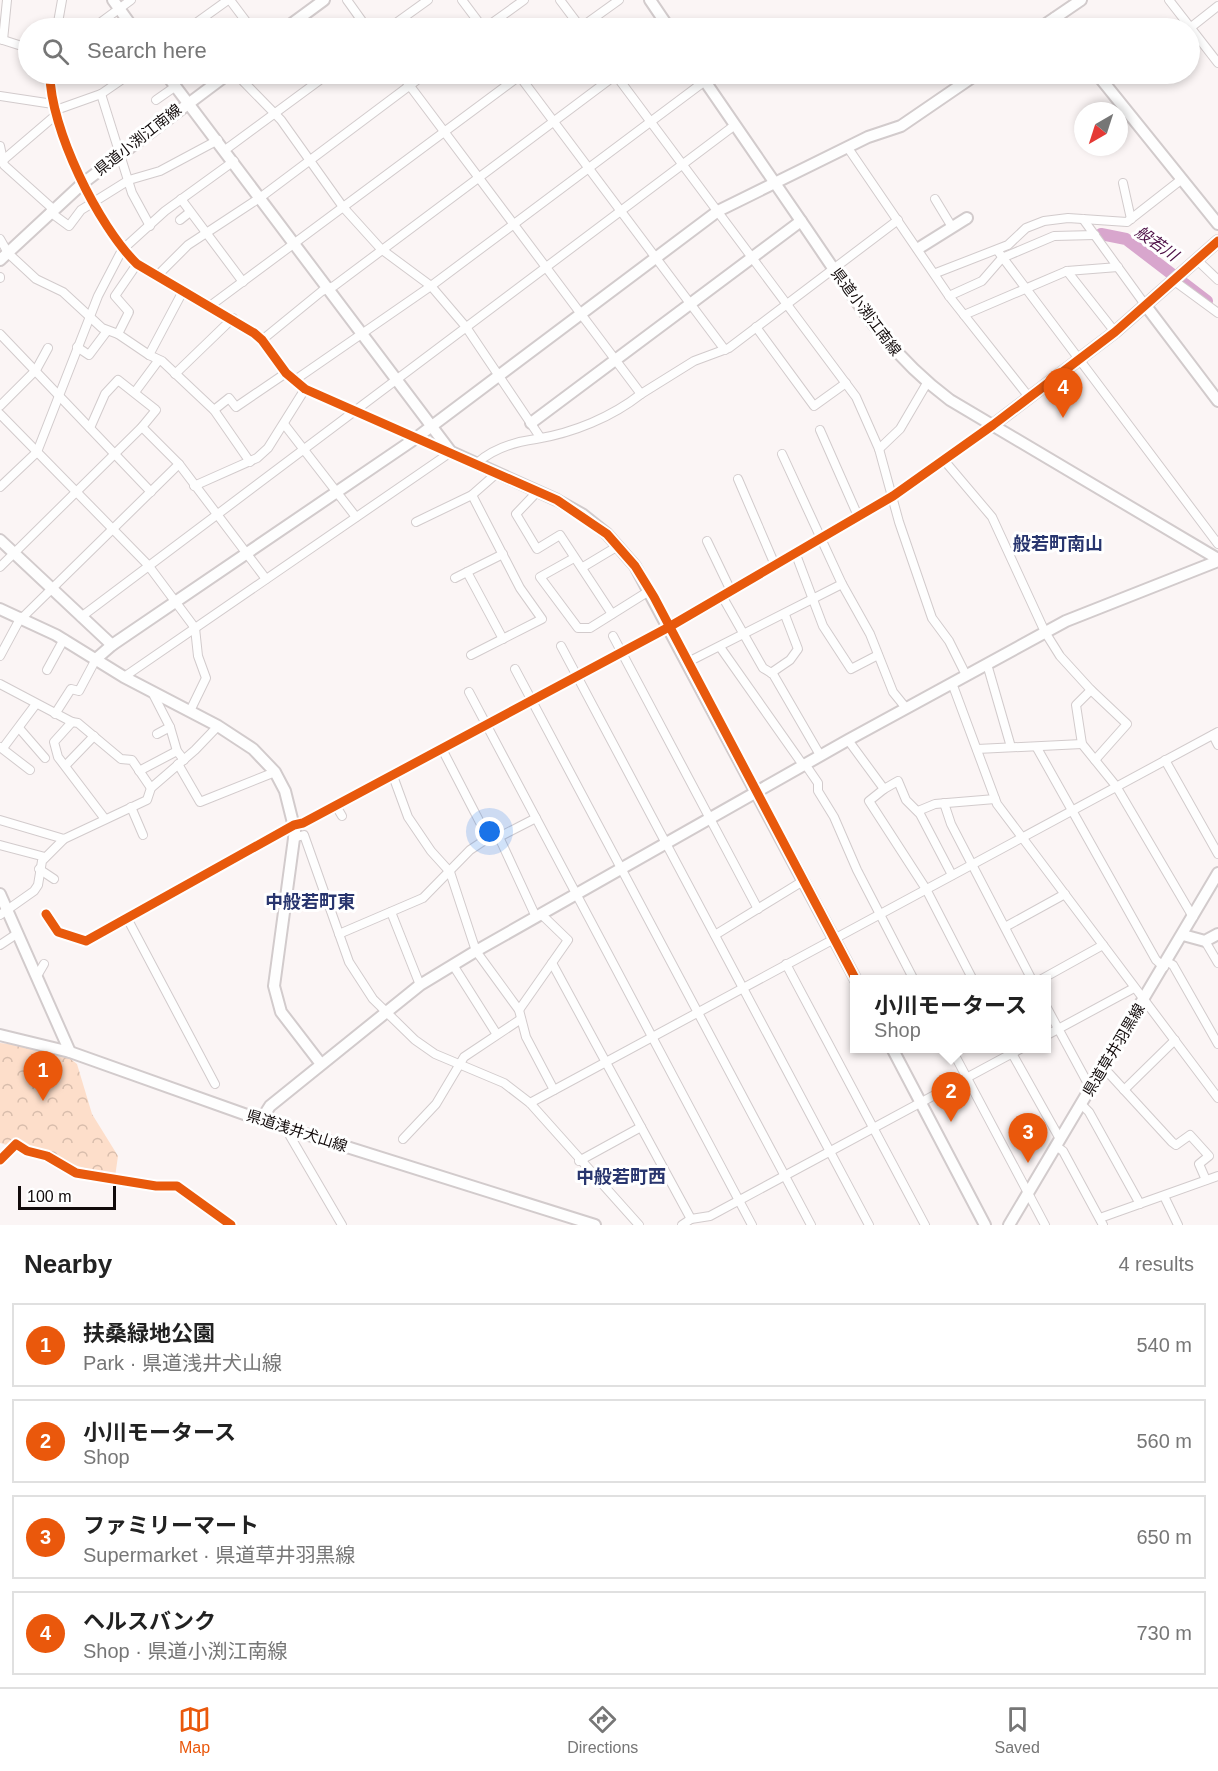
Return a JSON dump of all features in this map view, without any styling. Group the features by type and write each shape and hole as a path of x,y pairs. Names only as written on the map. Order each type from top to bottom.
{"street":[{"path":"7,0 2,40 18,45"},
{"path":"59,18 62,0"},
{"path":"103,18 116,4 131,0"},
{"path":"203,18 229,0 242,18"},
{"path":"300,18 324,0"},
{"path":"347,0 360,18"},
{"path":"402,18 428,0"},
{"path":"462,0 476,18"},
{"path":"498,18 524,0"},
{"path":"560,0 574,18"},
{"path":"595,18 619,0"},
{"path":"650,0 662,18"},
{"path":"1055,18 1081,0"},
{"path":"1169,0 1182,18"},
{"path":"116,4 126,18"},
{"path":"1200,20 1218,6"},
{"path":"1200,40 1218,63"},
{"path":"51,84 55,110 83,183 122,250 137,264 233,318 262,340 286,372 305,389 451,452 582,514 618,546 635,566 669,627 853,975"},
{"path":"2,162 55,110 101,94 114,84"},
{"name":"県道小渕江南線","path":"4,256 51,210 83,183 214,84"},
{"path":"246,84 276,113 343,207 381,249 431,286 466,327 540,437"},
{"path":"225,150 315,84"},
{"path":"210,306 507,84"},
{"path":"527,84 725,350"},
{"path":"262,340 328,288 603,84"},
{"path":"623,84 856,397 879,449 932,618 949,640 966,675"},
{"path":"295,380 431,286 650,120 694,84"},
{"name":"県道小渕江南線","path":"707,84 834,271 894,352 927,383 950,400 1218,560"},
{"path":"55,714 71,689 79,690 96,659 112,645 416,438 718,211 848,148 901,126 962,84"},
{"path":"1105,84 1218,224"},
{"path":"158,276 188,245 261,197 410,85 641,394"},
{"path":"156,100 176,86 433,425 451,452"},
{"path":"101,94 121,152 132,194 150,226"},
{"path":"0,96 55,110"},
{"path":"81,617 735,126"},
{"path":"0,146 4,165 69,226 81,210 129,180 160,171 218,140"},
{"path":"848,148 950,296 1029,398"},
{"path":"0,487 37,452 90,315 122,250 181,199 234,161"},
{"path":"936,273 1008,245 1030,226 1068,218 1127,222 1182,179"},
{"path":"1123,183 1131,219"},
{"path":"181,199 243,282"},
{"path":"935,199 952,227"},
{"path":"180,220 190,212"},
{"path":"919,248 967,218"},
{"path":"1083,219 1218,401"},
{"path":"477,464 505,446 596,421 625,407 641,394 694,361 725,350 834,271 898,220"},
{"path":"531,423 801,221"},
{"path":"950,296 982,281 1002,258 1054,236 1095,235"},
{"path":"0,239 4,256 36,279 63,292 107,331 118,334 162,362 214,410 250,462"},
{"path":"46,914 58,932 86,941 294,825 393,776 669,627 893,496 993,425 1115,332 1218,241"},
{"path":"996,250 1218,544"},
{"path":"1196,259 1218,280"},
{"path":"118,334 129,312 115,296 137,264"},
{"path":"964,315 1067,272 1119,267"},
{"path":"1067,272 1115,332"},
{"path":"1176,277 1218,313"},
{"path":"149,355 183,291"},
{"path":"175,374 233,318"},
{"path":"756,327 814,406 846,383"},
{"path":"77,347 89,355 107,331"},
{"path":"0,334 151,492"},
{"path":"0,406 36,370 48,348"},
{"path":"135,392 158,361"},
{"path":"214,410 229,398 238,409 286,372"},
{"path":"0,567 142,427 156,410 118,380 105,394 90,428"},
{"path":"879,449 900,429 927,383"},
{"path":"194,486 250,462 268,448 305,389"},
{"path":"0,414 148,565 195,628 198,656 206,678 190,711"},
{"path":"284,424 356,517"},
{"path":"142,427 179,464 266,579"},
{"path":"820,430 858,516"},
{"path":"124,676 451,452"},
{"path":"782,454 842,584 870,634 893,692 906,708"},
{"path":"943,459 992,517 1045,632 1060,656 1127,724 1095,760"},
{"path":"0,656 22,617 179,464"},
{"path":"416,522 472,495 497,473"},
{"path":"738,478 775,564"},
{"path":"537,492 516,514 537,549 560,535 612,614"},
{"path":"471,655 542,620 520,588 472,495"},
{"path":"0,540 112,645"},
{"path":"707,541 731,591"},
{"path":"583,567 618,546"},
{"path":"795,552 823,626 851,669 878,655"},
{"path":"455,578 503,554"},
{"path":"574,558 540,577 578,627 590,628 649,591"},
{"path":"261,1120 270,1106 420,985 476,951 820,755 1045,632 1109,602 1202,569 1218,560"},
{"path":"467,572 503,639"},
{"path":"688,662 785,615 842,584"},
{"path":"722,596 763,668 771,673 820,755"},
{"path":"0,609 22,617 64,639 152,692 218,726 253,748 275,772 285,791 294,825 274,986 281,1012 321,1064"},
{"path":"771,673 790,660 798,649 785,615"},
{"path":"613,636 758,909"},
{"path":"47,670 64,639"},
{"path":"561,646 869,1225"},
{"path":"720,647 818,783 818,791 834,816 911,975"},
{"path":"987,664 1011,747"},
{"path":"515,669 811,1225"},
{"path":"952,683 995,799 1134,988 1217,1095"},
{"path":"0,684 55,714 78,723 120,759 132,760 151,788"},
{"path":"1091,690 1076,705 1082,744 1116,786 1193,917"},
{"path":"152,692 170,727 181,762 200,802 275,772"},
{"path":"469,692 752,1225"},
{"path":"30,770 1,748 36,704"},
{"path":"72,722 54,742 58,757 105,819"},
{"path":"4,913 34,891 38,885 39,869 45,857 64,839 147,800 151,788 218,726"},
{"path":"157,734 170,727"},
{"path":"19,728 45,758"},
{"path":"530,1103 1215,733 1218,745"},
{"path":"66,765 94,736"},
{"path":"848,740 884,789"},
{"path":"977,749 1036,748 1082,744"},
{"path":"1036,748 1156,960 1173,965 1218,1044"},
{"path":"442,749 488,838"},
{"path":"139,771 177,751"},
{"path":"1165,760 1218,854"},
{"path":"393,776 408,817 431,851 450,872 476,951 520,1014 526,1037 554,1090"},
{"path":"952,874 918,811 906,800 898,781 869,801 926,889 970,975"},
{"path":"918,811 944,803 995,799"},
{"path":"944,803 951,824 1029,975"},
{"path":"336,806 342,816"},
{"path":"131,807 143,835"},
{"path":"339,934 423,898 470,850 488,838 499,837 536,818"},
{"path":"0,820 64,839"},
{"path":"293,838 304,835 348,962 363,987 415,1040 435,1054 504,1083 530,1103 579,1161 639,1225"},
{"path":"403,1139 436,1104 470,1050 520,1014 568,940 538,915 499,837"},
{"path":"0,845 45,857"},
{"path":"39,869 54,879"},
{"name":"県道草井羽黒線","path":"1009,1225 1218,873"},
{"path":"715,935 803,881"},
{"path":"0,894 4,913 18,933 70,1052"},
{"path":"1005,927 1065,894"},
{"path":"391,912 420,985"},
{"path":"127,918 215,1084"},
{"path":"0,945 18,933"},
{"path":"1183,935 1205,941 1218,934"},
{"path":"1205,941 1218,963"},
{"path":"1049,975 1102,945"},
{"path":"552,963 607,1060 691,1219"},
{"path":"37,976 44,964"},
{"path":"786,964 925,1225"},
{"path":"453,965 496,1033"},
{"path":"1051,1033 1134,988"},
{"path":"1051,1016 1086,1080 1093,1085"},
{"path":"51,1047 61,1030"},
{"name":"県道浅井犬山線","path":"0,1035 70,1052 261,1120 595,1225"},
{"path":"1124,1090 1175,1040"},
{"path":"895,1053 985,1225"},
{"path":"954,1053 1045,1225"},
{"path":"682,1225 691,1219 710,1216 967,1079 1007,1053"},
{"path":"1011,1053 1101,1222 1140,1204 1218,1176"},
{"path":"1104,1068 1176,1145 1190,1135 1209,1156 1199,1164 1206,1180"},
{"path":"1081,1104 1089,1112 1140,1204"},
{"path":"579,1161 641,1127"},
{"path":"291,1129 290,1137 342,1225"},
{"path":"1164,1196 1178,1225"},
{"path":"710,1216 715,1225"}],"green space":[{"path":"0,1043 36,1047 68,1057 77,1064 92,1114 118,1156 115,1177 0,1143"}],"waterway":[{"name":"般若川","path":"1101,234 1126,239 1207,301"}],"cycle path":[{"path":"51,84 58,121 79,175 107,226 137,264 254,333 262,340 286,373 305,389 557,500 607,534 635,566 654,597 853,975"},
{"path":"46,914 58,932 86,941 294,825 303,823 669,627 893,496 993,425 1115,332 1218,241"},
{"path":"0,1160 16,1144 27,1151 47,1156 76,1173 156,1186 177,1186 231,1225"}],"place":[{"name":"ヘルスバンク","path":"1063,418"},
{"name":"扶桑緑地公園","path":"43,1101"},
{"name":"小川モータース","path":"951,1122"},
{"name":"ファミリーマート","path":"1028,1163"}],"district":[{"name":"般若町南山","path":"1058,544"},
{"name":"中般若町東","path":"310,902"},
{"name":"中般若町西","path":"621,1177"}]}
